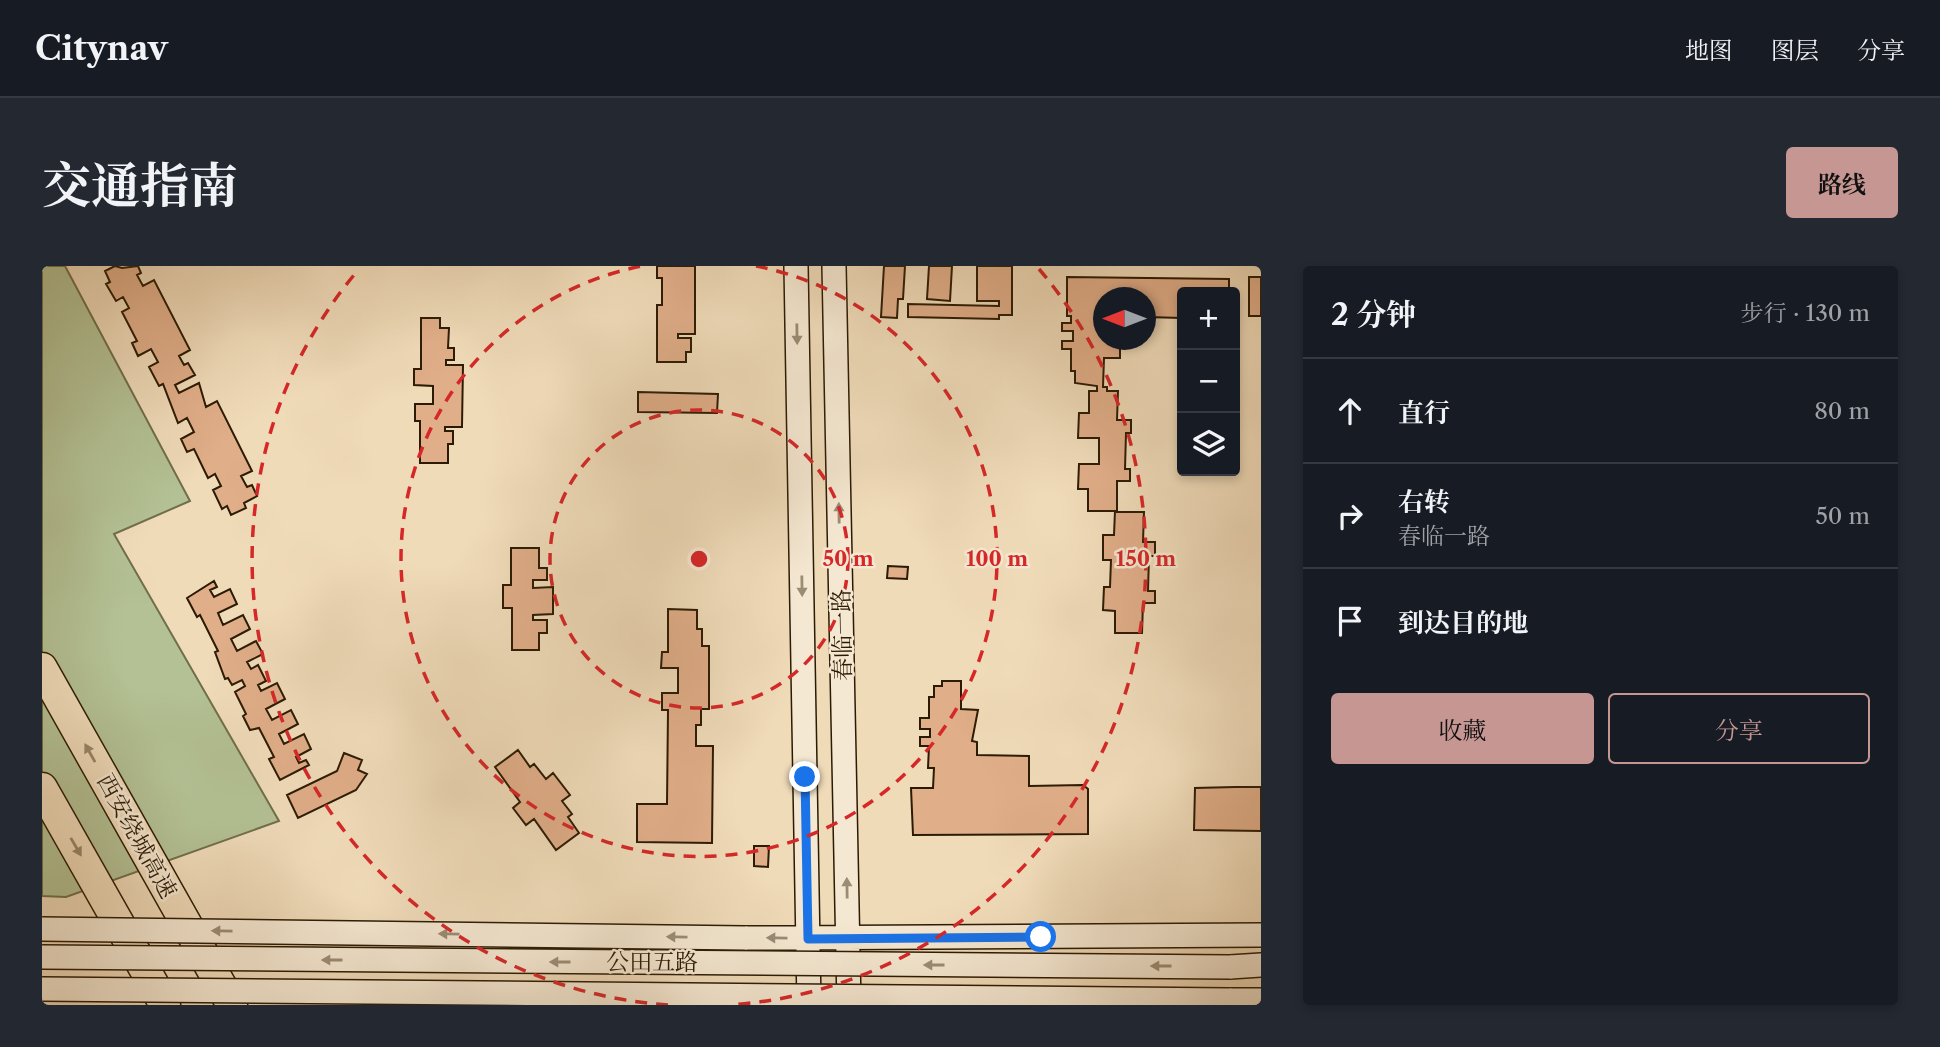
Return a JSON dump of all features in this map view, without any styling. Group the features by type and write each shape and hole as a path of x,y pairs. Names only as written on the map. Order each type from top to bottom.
{"highway":[{"name":"西安绕城高速","path":"45,671 232,1005"},
{"path":"42,788 165,1005"}],"main road":[{"name":"春临一路","path":"796,266 809,1005"},
{"name":"春临一路","path":"834,266 849,1005"},
{"path":"42,929 808,939 1261,935"},
{"name":"公田五路","path":"42,957 1230,967 1261,965"},
{"name":"公田五路","path":"42,989 1261,1000"}],"green space":[{"path":"42,266 65,266 190,501 114,534 279,821 66,897 42,896"}],"building":[{"path":"115,266 138,266 141,273 137,275 143,286 154,280 190,350 179,356 184,365 188,363 195,375 175,385 179,393 199,383 206,407 217,401 252,471 241,476 247,487 252,485 257,496 244,503 246,508 231,515 227,506 222,509 213,490 221,486 215,474 208,478 194,449 187,452 181,439 194,432 187,418 178,423 163,384 159,386 149,367 158,362 151,349 138,356 132,343 137,341 122,312 129,308 123,297 116,301 106,284 110,282 105,271"},
{"path":"657,266 695,266 695,334 678,334 678,338 691,338 691,352 686,352 686,362 657,362 657,305 662,305 662,278 657,278"},
{"path":"884,266 905,266 903,299 898,299 897,318 881,317"},
{"path":"929,266 952,266 950,301 927,299"},
{"path":"977,266 1012,266 1012,315 999,315 999,319 908,317 908,304 999,306 999,301 977,301"},
{"path":"1067,277 1229,279 1229,287 1177,287 1177,318 1156,317 1156,287 1093,287 1093,350 1120,350 1120,358 1104,358 1103,387 1107,387 1107,391 1118,391 1117,420 1131,420 1131,433 1126,433 1125,469 1130,469 1130,481 1117,481 1117,512 1144,512 1143,542 1155,542 1155,556 1149,556 1148,591 1155,591 1155,603 1143,603 1142,633 1115,633 1115,611 1103,610 1104,587 1110,587 1111,560 1103,560 1103,535 1114,535 1115,511 1088,511 1088,489 1078,489 1079,464 1099,464 1099,438 1078,438 1079,413 1089,413 1089,391 1097,391 1097,386 1075,383 1075,371 1071,371 1071,349 1062,349 1062,341 1073,341 1073,331 1062,331 1062,323 1071,323 1071,316 1067,316"},
{"path":"1249,277 1261,277 1261,316 1249,316"},
{"path":"421,318 440,318 440,328 449,328 448,348 454,348 454,360 446,360 446,365 463,365 462,427 445,427 445,431 453,431 453,444 448,444 448,463 420,463 420,421 415,421 415,404 433,404 433,386 414,385 414,369 421,369"},
{"path":"638,392 718,394 717,413 638,412"},
{"path":"511,548 539,548 539,568 547,568 547,580 533,580 533,588 553,587 553,614 533,615 533,620 547,620 547,633 539,633 539,650 512,650 512,608 503,608 503,585 511,585"},
{"path":"888,566 908,567 907,579 887,578"},
{"path":"214,581 217,587 210,590 214,597 230,589 237,604 218,613 223,625 243,615 250,629 231,639 237,651 256,641 263,654 247,662 251,669 258,665 266,681 258,685 261,691 277,683 285,699 266,709 272,720 291,710 298,724 279,734 284,744 304,734 311,749 296,757 299,763 306,760 309,765 280,780 269,759 274,757 259,728 250,730 243,716 246,714 235,692 245,686 242,680 232,685 228,678 225,679 215,652 218,651 200,615 197,617 187,598"},
{"path":"668,609 697,610 697,629 702,629 702,646 709,646 709,709 701,709 701,725 696,725 696,746 713,746 712,843 637,842 637,804 667,804 668,710 662,710 662,693 678,693 678,668 661,668 662,652 668,652"},
{"path":"942,681 961,681 961,709 978,710 972,741 977,742 977,755 1029,756 1029,786 1083,785 1088,789 1088,834 913,835 911,788 933,788 934,768 928,768 929,746 920,746 920,737 930,737 930,729 920,729 920,718 929,718 929,697 934,697 934,686 942,686"},
{"path":"518,750 530,767 534,764 546,779 553,773 570,795 562,801 572,814 568,817 579,833 556,850 534,819 526,825 513,808 520,802 495,767"},
{"path":"344,753 362,760 358,770 367,774 356,790 298,818 287,795 337,771"},
{"path":"1261,787 1261,831 1194,830 1195,788"},
{"path":"754,846 769,846 768,867 754,866"}],"route":[{"path":"805,777 808,939 1041,937"}]}
